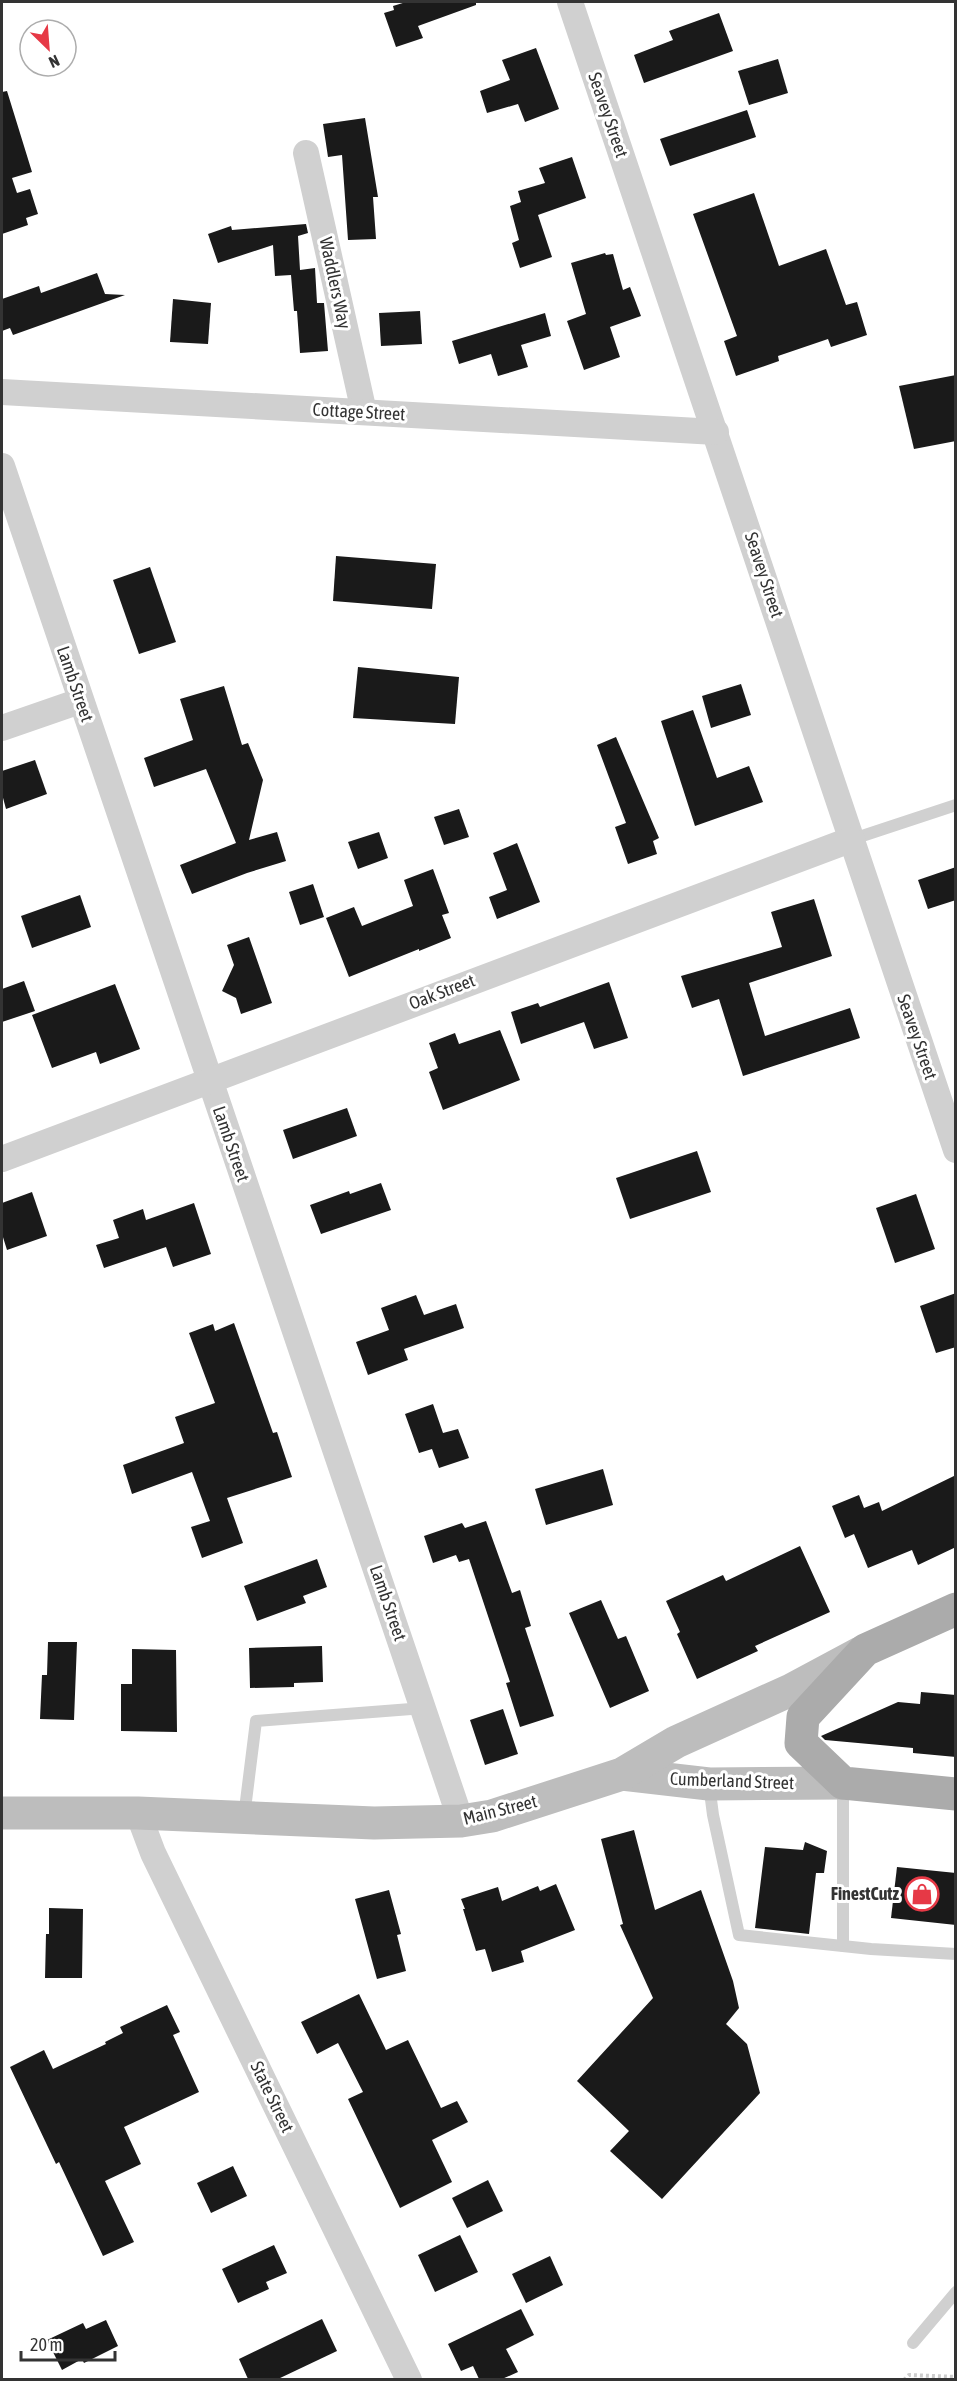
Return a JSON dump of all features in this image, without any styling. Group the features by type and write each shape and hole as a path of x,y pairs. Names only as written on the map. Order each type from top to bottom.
{"main road":[{"name":"Main Street","path":"2,1813 138,1813 374,1823 461,1821 492,1816 622,1774 676,1742 791,1690 865,1650 956,1609"},
{"name":"Cumberland Street","path":"843,1783 801,1743 803,1717 865,1650"},
{"name":"Cumberland Street","path":"622,1774 709,1784 843,1783 956,1794"}],"street":[{"name":"Seavey Street","path":"570,2 956,1150"},
{"name":"Waddlers Way","path":"306,153 364,412"},
{"name":"Cottage Street","path":"2,392 716,432"},
{"name":"Lamb Street","path":"2,466 461,1821"},
{"path":"2,728 80,701"},
{"name":"Oak Street","path":"2,1159 850,840"},
{"name":"State Street","path":"138,1813 153,1853 409,2379"}],"lane":[{"path":"850,840 956,805"},
{"path":"244,1818 256,1721 424,1708"},
{"path":"843,1783 843,1946"},
{"path":"709,1784 713,1815 739,1935 843,1946 956,1954"},
{"path":"913,2343 956,2292"}],"path":[{"path":"904,2379 909,2375 956,2377"}],"building":[{"path":"406,2 476,2 476,5 418,26 423,38 396,47 384,13 394,10 393,6"},
{"path":"719,13 733,51 644,83 634,55 673,40 669,31"},
{"path":"536,48 559,109 525,122 518,104 487,113 480,91 510,80 502,60"},
{"path":"778,59 788,93 749,105 738,71"},
{"path":"7,91 32,172 12,178 17,193 30,189 38,214 26,218 28,225 2,234 2,92"},
{"path":"747,110 756,137 670,166 660,139"},
{"path":"365,118 378,197 373,197 376,239 348,240 342,155 328,157 323,124"},
{"path":"572,157 586,198 538,215 552,257 520,268 512,243 519,240 510,206 521,202 518,191 545,183 539,168"},
{"path":"754,193 779,266 826,249 846,305 857,302 867,335 831,347 828,339 778,356 779,361 736,376 724,341 737,336 693,214"},
{"path":"306,224 308,233 298,236 300,270 315,268 317,303 324,303 328,351 300,353 297,311 294,311 291,275 275,276 273,245 218,263 208,234 231,226 232,230"},
{"path":"605,253 606,255 613,254 623,290 630,287 641,316 610,327 620,357 584,370 567,321 586,314 571,263"},
{"path":"97,273 105,294 125,295 13,335 10,328 2,331 2,299 39,286 41,293"},
{"path":"173,299 211,303 208,344 170,342"},
{"path":"420,311 422,344 381,346 379,313"},
{"path":"545,313 551,336 521,345 528,367 498,376 491,354 459,364 452,341"},
{"path":"956,375 956,441 914,449 899,386"},
{"path":"336,556 436,564 432,609 333,601"},
{"path":"150,567 176,642 139,654 113,580"},
{"path":"358,667 459,677 455,724 353,718"},
{"path":"741,684 751,715 711,728 702,696"},
{"path":"224,686 242,745 248,743 263,780 249,840 277,832 286,861 192,894 180,865 236,843 206,769 154,787 144,758 193,740 180,699"},
{"path":"693,710 717,778 749,766 763,802 695,826 661,721"},
{"path":"616,737 659,838 653,841 657,854 628,864 615,827 626,823 597,745"},
{"path":"35,760 47,794 6,809 2,794 2,771"},
{"path":"459,809 469,837 444,845 434,817"},
{"path":"379,832 388,858 358,869 348,842"},
{"path":"517,843 540,902 497,919 489,897 507,890 493,853"},
{"path":"956,867 956,900 928,909 918,880"},
{"path":"433,869 449,913 442,915 451,938 349,977 326,918 354,907 362,926 413,906 404,880"},
{"path":"313,884 324,917 300,925 289,892"},
{"path":"80,895 91,927 32,948 21,916"},
{"path":"814,899 832,956 749,983 765,1036 850,1008 860,1038 743,1076 719,999 692,1008 681,976 782,947 771,912"},
{"path":"249,937 272,1003 241,1014 236,998 222,991 234,965 227,945"},
{"path":"24,981 35,1011 2,1022 2,989"},
{"path":"609,982 628,1038 594,1049 584,1022 521,1044 511,1012 538,1003 540,1007"},
{"path":"115,984 140,1049 100,1064 96,1052 52,1068 32,1015"},
{"path":"500,1030 520,1080 443,1110 429,1072 438,1068 429,1043 455,1033 459,1044"},
{"path":"347,1108 357,1136 293,1159 283,1130"},
{"path":"697,1151 711,1192 630,1219 616,1178"},
{"path":"381,1183 391,1210 321,1234 310,1205 349,1191 350,1194"},
{"path":"32,1192 47,1236 7,1250 2,1234 2,1203"},
{"path":"916,1194 935,1249 895,1263 876,1208"},
{"path":"194,1203 211,1254 173,1267 166,1247 104,1268 96,1245 119,1238 113,1220 143,1209 146,1220"},
{"path":"956,1293 956,1347 936,1353 920,1306"},
{"path":"416,1295 424,1315 456,1304 464,1328 404,1349 408,1360 368,1375 356,1342 389,1330 381,1308"},
{"path":"234,1323 273,1433 277,1432 292,1477 227,1498 243,1543 202,1558 191,1527 210,1521 192,1472 132,1494 123,1465 184,1443 175,1417 215,1403 189,1333 213,1324 215,1331"},
{"path":"433,1404 443,1433 458,1429 469,1458 439,1468 432,1449 419,1453 405,1414"},
{"path":"603,1469 613,1505 546,1525 535,1489"},
{"path":"956,1475 956,1547 918,1565 912,1550 868,1568 854,1534 845,1538 832,1506 859,1495 864,1508 879,1502 882,1511"},
{"path":"486,1521 512,1593 520,1590 531,1626 525,1628 554,1716 520,1727 506,1683 510,1682 469,1559 459,1562 456,1555 433,1563 424,1536 462,1523 465,1528"},
{"path":"800,1546 830,1612 755,1646 758,1651 697,1679 677,1634 680,1632 666,1601 723,1575 726,1581"},
{"path":"317,1559 327,1587 303,1596 306,1603 257,1621 244,1586"},
{"path":"601,1600 618,1639 626,1636 649,1691 610,1708 569,1613"},
{"path":"48,1642 77,1642 74,1720 40,1719 42,1675 47,1675"},
{"path":"322,1646 323,1682 294,1683 294,1687 250,1688 249,1648"},
{"path":"132,1649 176,1650 177,1732 121,1731 121,1684 132,1684"},
{"path":"921,1692 956,1695 956,1757 913,1753 913,1748 825,1740 821,1736 898,1702 920,1704"},
{"path":"503,1709 518,1754 485,1765 470,1720"},
{"path":"634,1830 655,1910 701,1890 733,1981 739,2008 726,2024 747,2044 760,2093 662,2199 610,2151 629,2131 577,2081 653,1998 620,1925 623,1924 601,1839"},
{"path":"805,1842 827,1851 824,1873 816,1873 809,1934 755,1928 765,1847 803,1850"},
{"path":"897,1867 956,1873 956,1925 891,1918"},
{"path":"556,1884 575,1930 521,1951 524,1962 492,1972 485,1949 476,1951 461,1899 498,1887 502,1901 538,1886 540,1891"},
{"path":"389,1890 401,1934 397,1935 406,1971 377,1979 355,1899"},
{"path":"49,1908 83,1909 82,1978 45,1978"},
{"path":"359,1994 386,2050 408,2040 441,2108 457,2101 468,2122 432,2140 452,2182 400,2208 348,2099 363,2092 338,2043 317,2054 301,2022"},
{"path":"167,2005 180,2032 173,2035 199,2092 124,2127 141,2164 105,2181 134,2242 103,2256 59,2162 56,2164 10,2067 44,2050 53,2069 106,2044 105,2042 123,2033 120,2027"},
{"path":"233,2166 247,2196 211,2213 197,2183"},
{"path":"488,2180 503,2211 467,2228 452,2198"},
{"path":"460,2235 478,2272 435,2292 418,2255"},
{"path":"274,2245 287,2273 266,2282 269,2289 238,2303 222,2269"},
{"path":"550,2256 563,2285 526,2303 512,2274"},
{"path":"521,2309 534,2335 506,2349 518,2372 502,2379 479,2379 473,2366 461,2371 448,2344"},
{"path":"322,2319 337,2351 278,2379 248,2379 239,2359"},
{"path":"106,2320 118,2346 84,2363 82,2359 62,2370 47,2340 83,2323 86,2329"}],"place":[{"name":"FinestCutz","path":"922,1894"}]}
